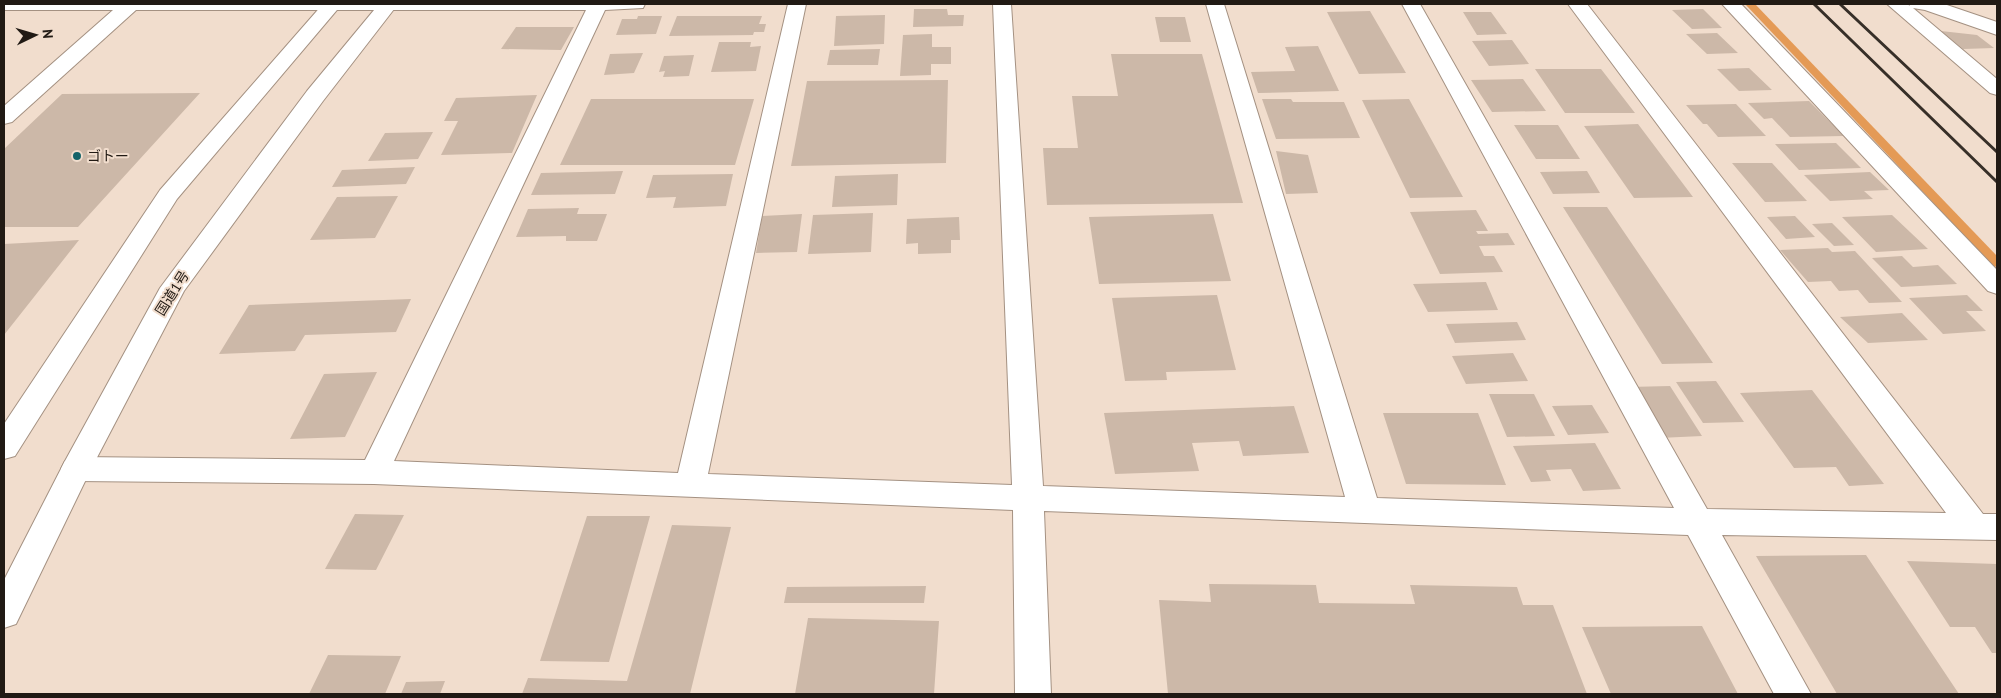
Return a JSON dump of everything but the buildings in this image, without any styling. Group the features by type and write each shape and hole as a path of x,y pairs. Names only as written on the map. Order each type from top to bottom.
{"main road":[{"path":"4,4 636,4"},
{"path":"4,117 130,4"},
{"path":"4,448 168,195 332,4"},
{"name":"国道1号","path":"4,614 76,469 173,288 315,96 388,4"},
{"path":"374,472 598,4"},
{"path":"690,486 797,4"},
{"path":"1002,4 1028,497 1033,694"},
{"path":"1214,4 1365,510"},
{"path":"1411,4 1793,694"},
{"path":"1577,4 1986,526"},
{"path":"1731,4 1997,285"},
{"path":"1896,4 1997,89"},
{"path":"1918,4 1926,4 1997,29"},
{"path":"76,469 374,472 690,486 1698,522 1986,526"}],"waterway":[{"path":"1750,4 1997,263"}],"railway":[{"path":"1814,4 1997,182"},
{"path":"1840,4 1997,152"}],"place":[{"name":"ゴトー","path":"77,156"}]}
